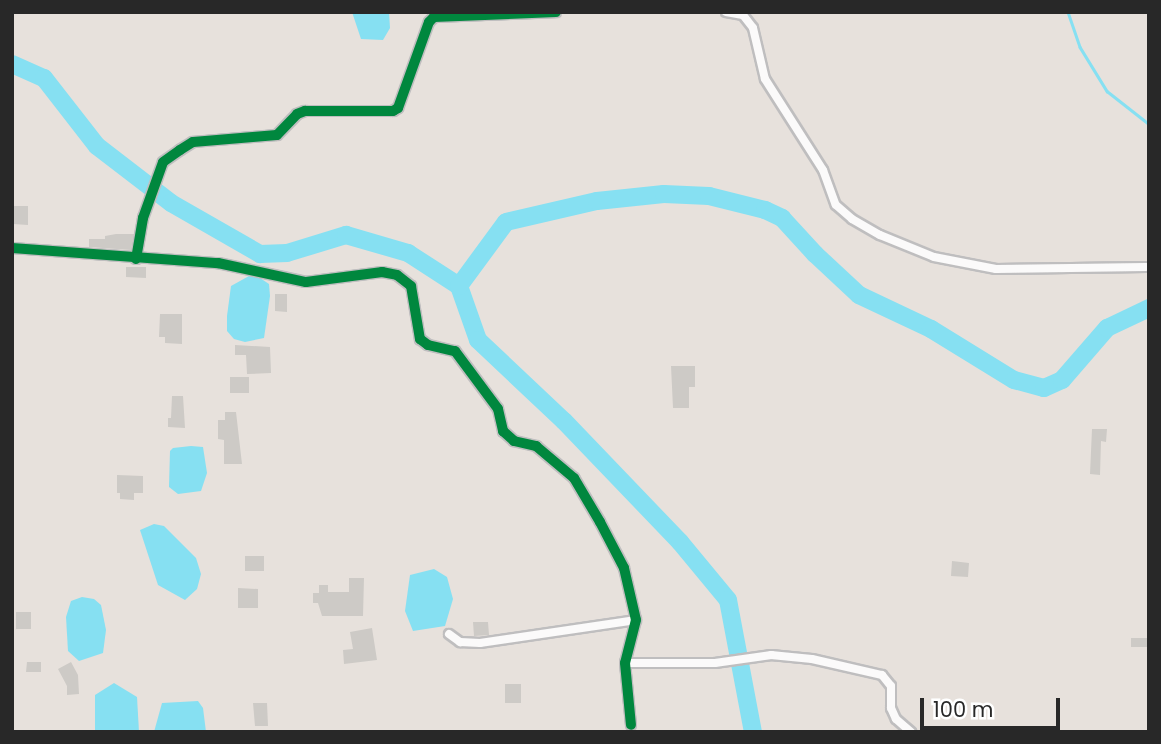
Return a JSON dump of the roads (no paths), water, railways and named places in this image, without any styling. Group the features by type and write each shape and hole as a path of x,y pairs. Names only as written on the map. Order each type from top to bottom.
{"street":[{"path":"136,259 145,211 164,160 193,142 276,135 302,112 393,111 398,108 429,22 435,17 556,12"},
{"path":"726,12 743,15 753,28 765,79 823,170 836,205 852,219 880,235 934,257 996,269 1146,267"},
{"path":"12,248 218,263 306,282 382,272 397,275 411,286 420,339 428,345 455,351 498,410 503,431 514,441 536,446 574,478 624,568 636,620 625,663 631,725"},
{"path":"449,634 460,642 480,643 636,620"},
{"path":"625,663 715,663 771,654 811,659 882,675 891,686 891,708 896,719 911,732"}],"water":[{"path":"352,12 389,12 390,28 383,40 361,39"},
{"path":"249,276 260,278 269,284 270,296 264,338 245,342 234,339 227,331 227,316 231,286"},
{"path":"203,447 207,473 201,491 178,494 169,487 170,451 173,448"},
{"path":"154,524 164,526 196,558 201,574 197,589 185,600 158,585 140,530"},
{"path":"434,569 447,577 453,599 445,626 413,631 405,611 410,575"},
{"path":"82,597 94,599 101,605 106,630 103,653 79,661 68,651 66,617 71,601"},
{"path":"114,683 137,697 139,732 95,732 95,695"},
{"path":"198,701 203,708 206,732 154,732 162,703"}],"waterway":[{"path":"1068,12 1080,47 1107,91 1149,124"},
{"path":"12,64 44,78 97,146 171,203 260,254 287,253 346,235 408,253 459,286 478,340 564,421 680,542 728,600 753,732"},
{"path":"459,286 506,222 597,201 664,194 709,196 765,210 782,218 815,254 859,295 931,329 1014,380 1044,388 1062,380 1107,328 1149,308"}]}
